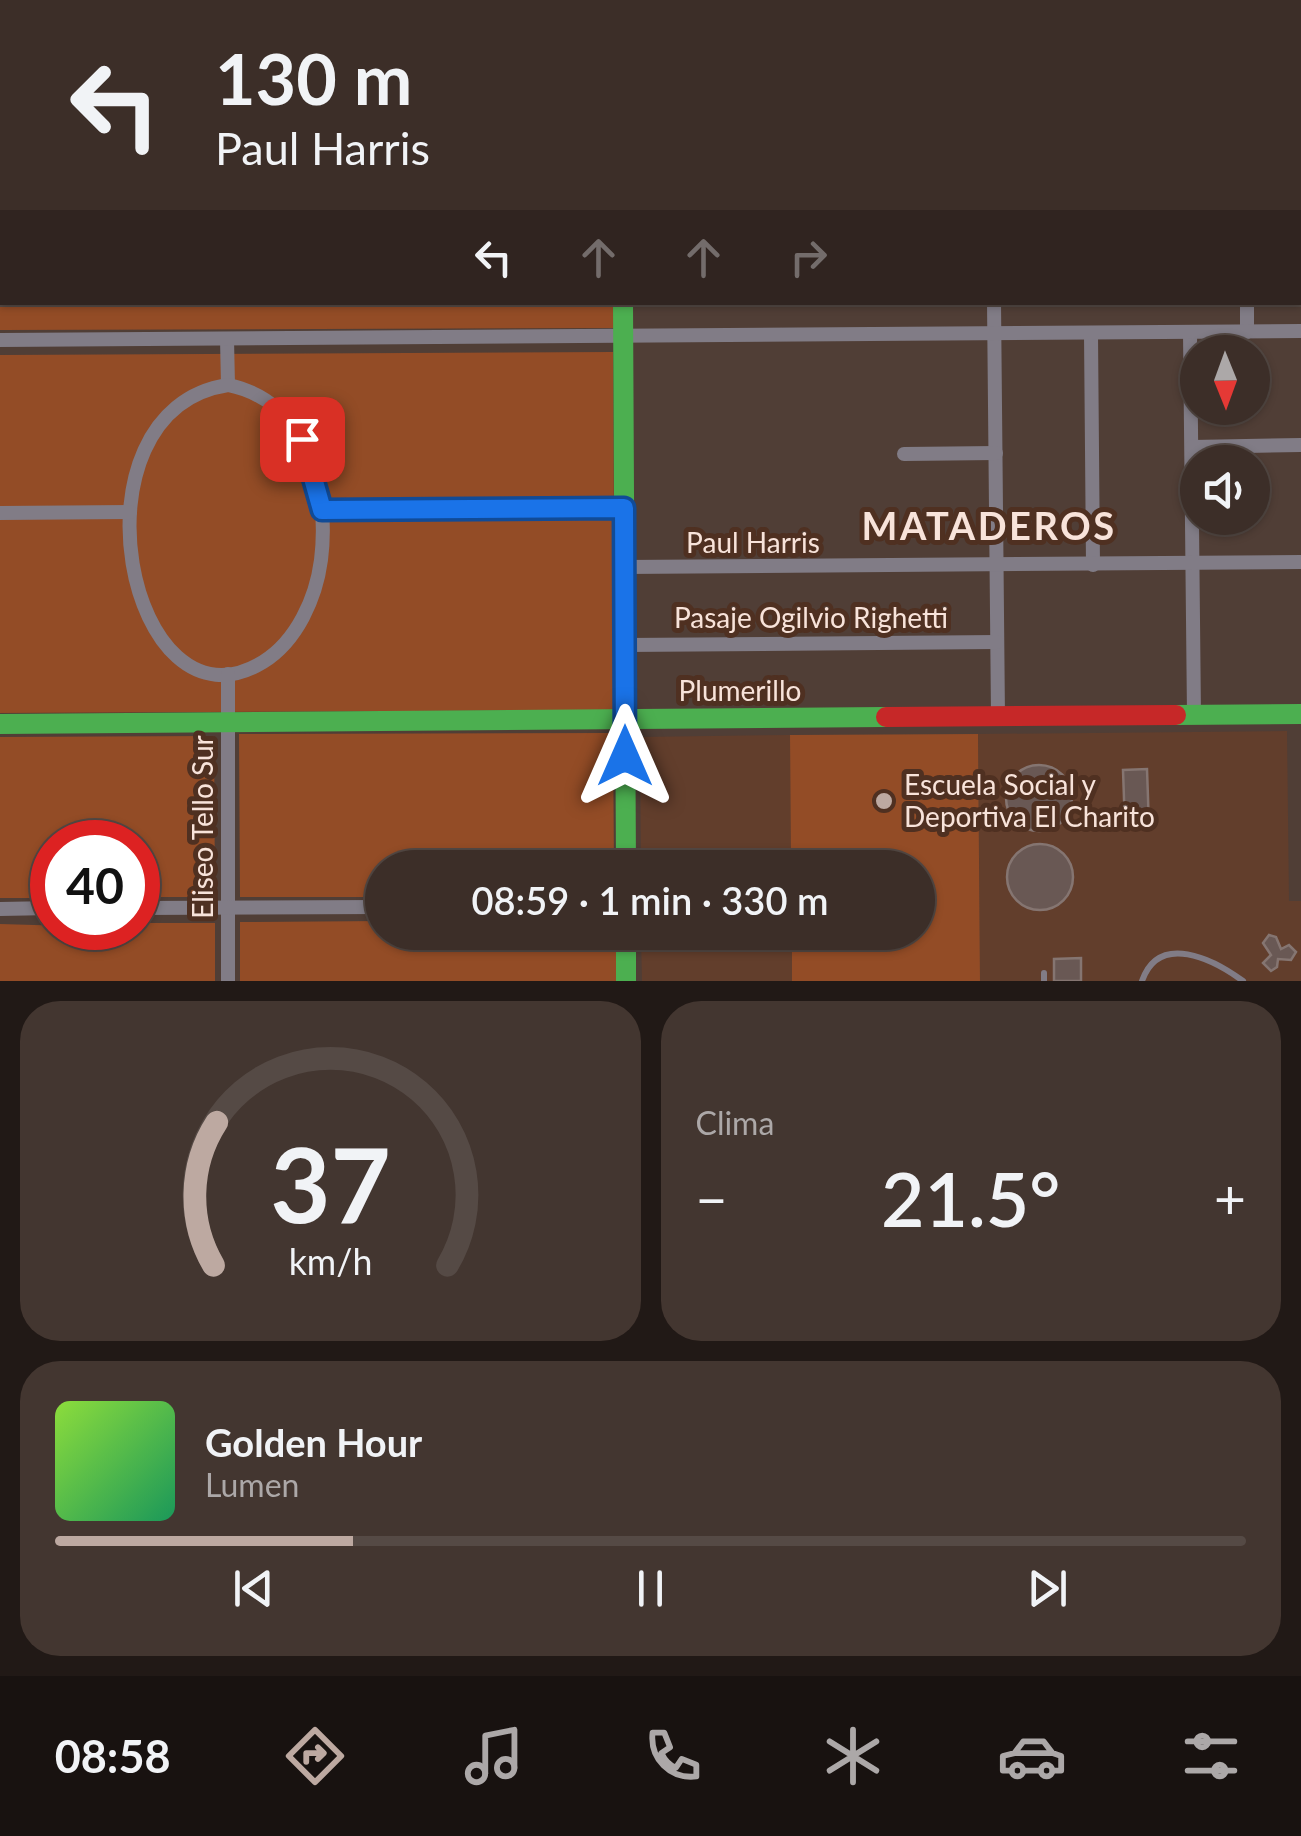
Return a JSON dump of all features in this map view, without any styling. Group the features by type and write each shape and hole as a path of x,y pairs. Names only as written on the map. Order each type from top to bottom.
{"street":[{"path":"623,305 626,850"},
{"path":"994,305 998,716"},
{"path":"1246,305 1246,332"},
{"path":"0,340 1301,331"},
{"path":"1190,333 1192,445"},
{"path":"1091,334 1093,565"},
{"path":"227,340 228,385"},
{"path":"228,385 264,396 292,422 310,456 322,510 318,578 301,620 270,657 228,674 186,662 152,627 132,566 130,512 143,455 162,420 192,394 228,385"},
{"path":"1270,446 1301,446"},
{"path":"904,454 996,453"},
{"path":"322,510 624,508"},
{"path":"0,512 130,512"},
{"path":"1193,535 1194,715"},
{"name":"Paul Harris","path":"624,567 1301,562"},
{"name":"Pasaje Ogilvio Righetti","path":"625,645 997,642"},
{"name":"Eliseo Tello Sur","path":"228,674 228,981"},
{"name":"Plumerillo","path":"0,724 1301,714"},
{"path":"160,908 365,907"},
{"path":"0,908 30,908"},
{"path":"626,950 626,981"}],"lane":[{"path":"1142,981 1157,959 1178,952 1194,955 1242,981"}],"shaded area":[{"path":"0,305 614,305 614,328 0,330"},
{"path":"613,352 615,710 0,713 0,355"},
{"path":"1287,731 1289,901 1301,901 1301,981 980,981 978,734"},
{"path":"613,733 614,850 365,850 365,897 240,897 239,734"},
{"name":"Escuela Social y Deportiva El Charito","path":"978,734 980,981 792,981 792,950 935,950 935,850 791,850 790,735"},
{"path":"790,735 791,850 641,850 640,737"},
{"path":"214,736 215,897 160,897 160,820 30,820 30,898 0,898 0,737"},
{"path":"365,921 365,950 616,950 616,981 240,981 240,922"},
{"path":"160,923 215,923 215,981 0,981 0,924 30,925 30,950 160,950"},
{"path":"641,950 792,950 792,981 642,981"}],"building":[{"path":"1039,765 1052,767 1062,775 1070,785 1070,811 1062,821 1052,829 1039,831 1026,829 1016,821 1008,811 1006,798 1008,785 1016,775 1026,767"},
{"path":"1147,769 1149,827 1125,827 1123,770"},
{"path":"1040,844 1053,846 1063,854 1071,864 1071,890 1063,900 1053,908 1040,910 1027,908 1017,900 1009,890 1007,877 1009,864 1017,854 1027,846"},
{"path":"1269,935 1276,937 1281,949 1289,945 1296,952 1291,960 1278,959 1277,967 1271,971 1263,963 1271,955 1263,943"},
{"path":"1081,958 1081,981 1054,981 1054,959"}],"traffic: fast":[{"path":"623,305 626,850"},
{"path":"1176,715 1301,714"},
{"path":"0,724 886,717"},
{"path":"626,950 626,981"}],"traffic: jam":[{"path":"886,717 1176,715"}],"place":[{"name":"Escuela Social y Deportiva El Charito","path":"884,801"}],"district":[{"name":"MATADEROS","path":"989,527"}],"route":[{"path":"302,439 316,474 322,510 624,508 625,756"}]}
